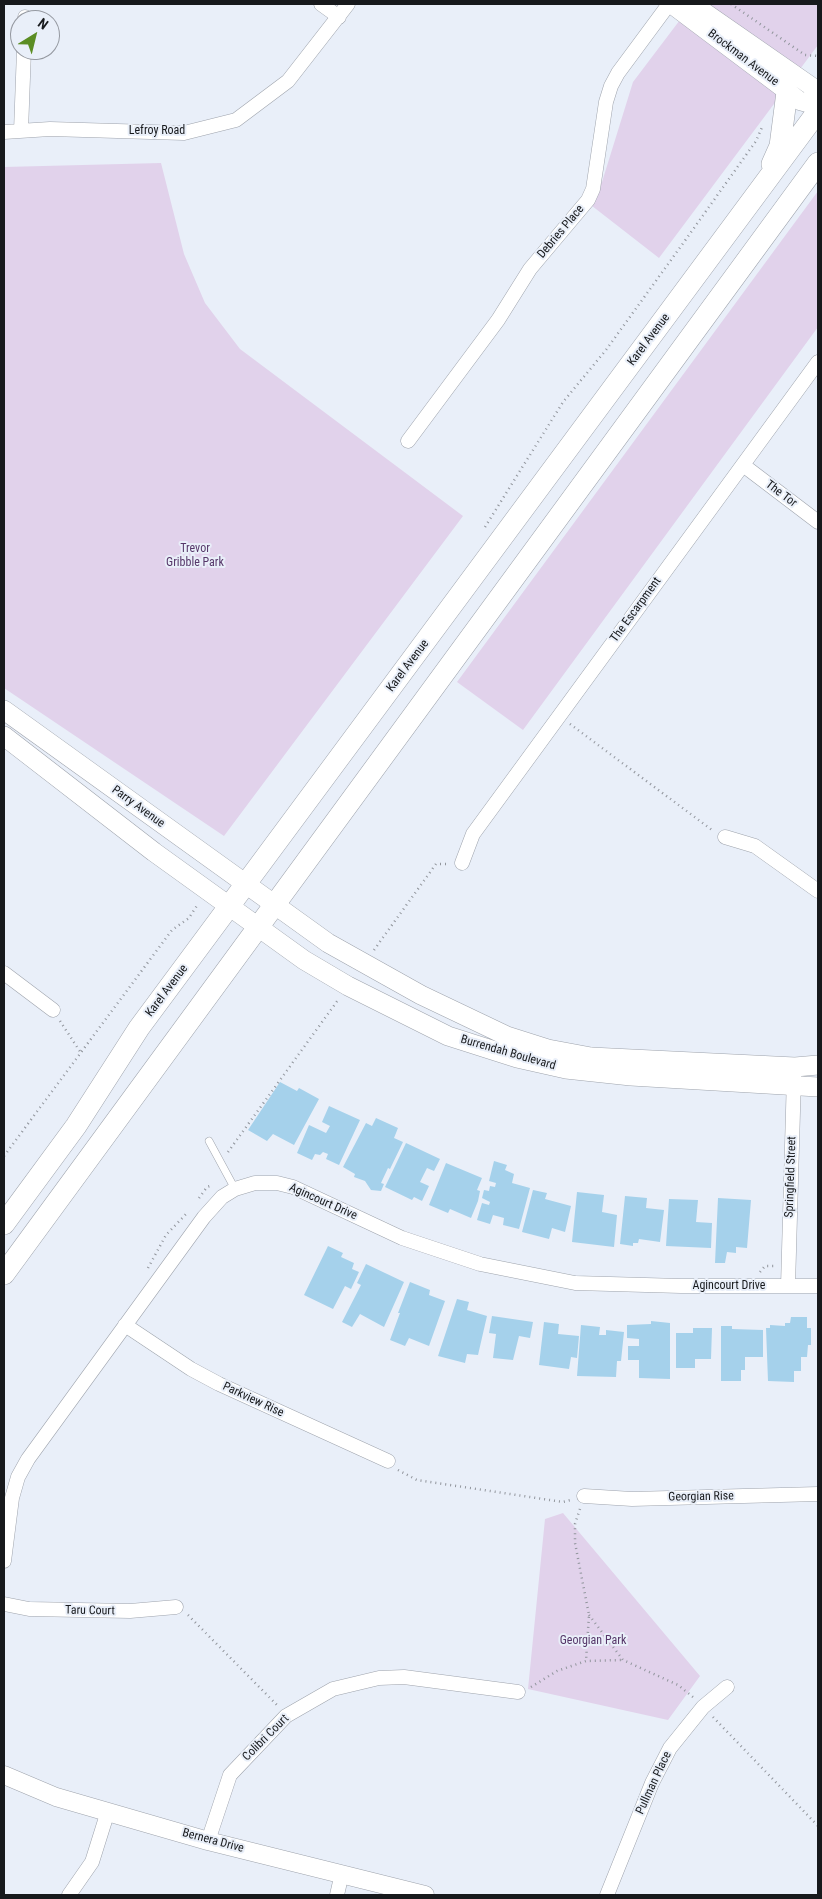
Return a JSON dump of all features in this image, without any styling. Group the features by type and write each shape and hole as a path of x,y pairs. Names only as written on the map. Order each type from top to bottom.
{"main road":[{"path":"763,188 780,146 787,92"},
{"name":"Karel Avenue","path":"4,1224 76,1126 139,1028 763,188 818,111"},
{"path":"4,1274 257,926 818,163"},
{"name":"Parry Avenue","path":"4,710 273,905"},
{"name":"Parry Avenue","path":"4,736 154,852 257,926"},
{"name":"Burrendah Boulevard","path":"273,905 364,965 464,1016 527,1043 591,1057 794,1077 818,1087"},
{"name":"Burrendah Boulevard","path":"257,926 326,974 372,999 448,1036 517,1058 566,1069 631,1076 794,1077 818,1066"}],"street":[{"path":"321,4 339,17"},
{"name":"Lefroy Road","path":"4,132 50,129 184,133 236,120 288,80 348,4"},
{"name":"Brockman Avenue","path":"670,4 800,101 818,106"},
{"name":"Debries Place","path":"408,441 498,320 530,269 588,200 593,188 606,102 611,86 618,73 670,4"},
{"name":"Brockman Avenue","path":"692,4 811,86 818,100"},
{"path":"22,131 24,60"},
{"name":"The Escarpment","path":"462,863 472,834 818,362"},
{"name":"The Tor","path":"743,465 818,522"},
{"path":"725,838 754,846 818,891"},
{"path":"4,974 53,1010"},
{"name":"Springfield Street","path":"788,1286 794,1077"},
{"name":"Agincourt Drive","path":"4,1561 12,1498 18,1478 28,1459 204,1217 222,1197 232,1182 277,1183 294,1187 402,1238 480,1264 575,1283 680,1286 818,1286"},
{"name":"Parkview Rise","path":"125,1325 191,1369 219,1384 388,1461"},
{"name":"Georgian Rise","path":"584,1496 632,1498 818,1494"},
{"name":"Taru Court","path":"4,1604 28,1609 130,1612 176,1607"},
{"name":"Colibri Court","path":"208,1841 230,1774 286,1716 333,1690 379,1678 431,1680 465,1687 518,1692"},
{"name":"Pullman Place","path":"607,1895 652,1783 670,1748 703,1707 727,1687"},
{"name":"Bernera Drive","path":"4,1775 56,1797 208,1841 425,1895"},
{"path":"69,1895 92,1862 108,1811"},
{"path":"337,1895 342,1873"}],"lane":[{"path":"209,1141 232,1182"}],"path":[{"path":"731,4 805,55 818,56"},
{"path":"481,533 563,402 606,350 756,141 764,124"},
{"path":"559,715 725,838"},
{"path":"372,952 436,864 462,863"},
{"path":"4,1156 172,930 189,918 202,901"},
{"path":"221,1162 341,995"},
{"path":"53,1010 81,1053"},
{"path":"194,1204 207,1188 232,1182"},
{"path":"146,1273 166,1235 189,1210"},
{"path":"754,1274 760,1272 765,1266"},
{"path":"388,1461 403,1474 417,1480 563,1502 584,1496"},
{"path":"584,1496 575,1524 575,1543 589,1615 586,1660"},
{"path":"176,1607 194,1619 286,1716"},
{"path":"589,1615 623,1660"},
{"path":"518,1692 557,1671 586,1660 623,1660 678,1685 703,1707 818,1826"}],"green space":[{"path":"692,4 818,4 818,45 659,258 587,202 602,182 633,82"},
{"name":"Trevor Gribble Park","path":"161,163 184,254 205,303 240,349 463,516 224,836 4,688 4,167"},
{"path":"818,191 818,327 523,730 457,682"},
{"name":"Georgian Park","path":"563,1513 700,1676 668,1720 528,1689 545,1519"}],"building":[{"path":"280,1082 297,1091 299,1088 319,1099 294,1145 273,1134 267,1141 248,1130"},
{"path":"329,1106 360,1120 339,1165 326,1159 328,1154 323,1152 320,1155 315,1154 312,1160 297,1153 309,1125 326,1133 330,1126 322,1122"},
{"path":"376,1118 398,1128 394,1138 403,1142 381,1183 384,1184 381,1191 371,1190 365,1181 354,1177 355,1174 343,1167 366,1123 372,1126"},
{"path":"406,1143 440,1159 434,1171 427,1168 420,1182 429,1186 422,1201 414,1197 412,1200 385,1187"},
{"path":"494,1161 507,1165 505,1170 514,1174 512,1183 530,1188 519,1229 503,1225 504,1218 493,1215 490,1224 477,1220 482,1203 489,1205 490,1202 482,1198 484,1190 489,1191 490,1186 495,1187 496,1183 489,1181"},
{"path":"446,1163 482,1178 477,1190 480,1191 478,1201 471,1218 450,1209 448,1213 429,1205"},
{"path":"533,1190 547,1193 545,1199 571,1206 565,1232 552,1228 549,1239 522,1232"},
{"path":"577,1192 604,1195 602,1212 617,1215 614,1247 572,1242"},
{"path":"625,1196 647,1198 646,1208 664,1210 660,1242 639,1239 638,1243 633,1243 633,1246 620,1244"},
{"path":"718,1198 751,1200 747,1248 736,1247 736,1253 727,1252 725,1263 715,1263"},
{"path":"669,1199 698,1200 696,1222 712,1223 711,1248 666,1246"},
{"path":"328,1246 343,1253 341,1257 354,1263 352,1269 359,1272 351,1289 345,1286 333,1309 304,1295"},
{"path":"366,1264 404,1282 384,1327 360,1314 352,1327 342,1322 361,1285 357,1283"},
{"path":"410,1282 430,1290 429,1295 445,1301 429,1346 409,1338 405,1346 390,1340"},
{"path":"457,1299 469,1302 467,1310 487,1316 478,1355 467,1354 465,1363 438,1356"},
{"path":"492,1316 533,1322 530,1338 519,1336 513,1360 493,1358 496,1334 489,1333"},
{"path":"791,1317 807,1317 807,1328 811,1328 811,1345 808,1345 807,1357 801,1357 801,1371 794,1371 794,1382 768,1381 766,1328 770,1328 770,1325 785,1326 785,1323 790,1323"},
{"path":"651,1321 670,1323 670,1379 639,1378 639,1360 628,1360 628,1346 639,1346 639,1339 627,1338 627,1325 651,1324"},
{"path":"544,1322 559,1324 558,1334 579,1336 577,1358 571,1357 569,1369 539,1365"},
{"path":"581,1325 600,1327 599,1335 606,1335 606,1330 624,1332 621,1361 617,1361 616,1377 577,1376"},
{"path":"721,1326 732,1326 732,1329 763,1330 763,1357 745,1357 745,1370 741,1370 741,1381 721,1381"},
{"path":"693,1328 712,1328 711,1359 695,1359 695,1368 676,1368 676,1333 693,1333"}]}
